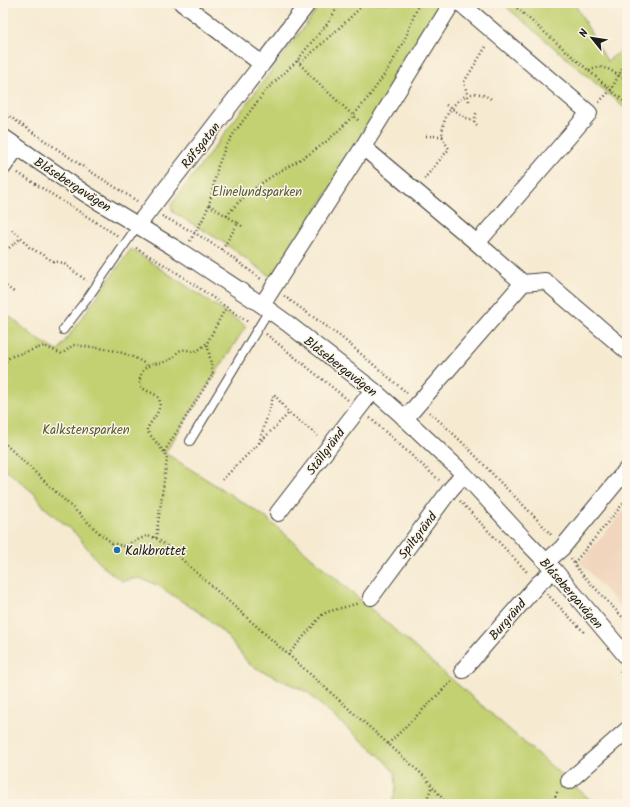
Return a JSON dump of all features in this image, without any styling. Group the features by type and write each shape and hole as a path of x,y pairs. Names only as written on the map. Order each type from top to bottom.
{"street":[{"path":"182,3 262,64"},
{"name":"Räfsgatan","path":"138,225 308,3"},
{"path":"266,307 362,147 452,3"},
{"path":"460,3 589,113 477,243"},
{"name":"Blåsebergavägen","path":"3,137 86,194 183,253 266,307 373,390 464,474 550,566 622,662"},
{"path":"4,165 17,147"},
{"path":"362,147 523,283"},
{"path":"405,419 523,283 545,281 627,351"},
{"name":"Ställgränd","path":"278,513 373,390"},
{"name":"Burgränd","path":"463,670 538,584 562,548 627,469"},
{"name":"Spiltgränd","path":"371,596 450,490 464,474"},
{"path":"569,781 627,730"}],"lane":[{"path":"63,330 138,225"},
{"path":"190,441 258,329 266,307"}],"path":[{"path":"298,62 310,44 328,23 340,3"},
{"path":"173,270 203,219 209,205 218,166 225,148 234,133 266,90 335,32 365,3"},
{"path":"227,216 234,206 253,190 332,137 353,115 374,90 395,56 407,34 419,3"},
{"path":"511,3 627,104"},
{"path":"469,101 464,82 491,40"},
{"path":"298,62 310,76 371,133"},
{"path":"611,90 618,75 627,62"},
{"path":"589,70 600,67 608,69 627,80"},
{"path":"414,190 449,149 443,136 443,125 449,111 459,100 468,95 481,94 491,98"},
{"path":"446,104 478,126"},
{"path":"474,122 478,111"},
{"path":"3,112 150,210"},
{"path":"426,136 443,136"},
{"path":"4,165 173,270 269,337 358,408 450,490 584,632"},
{"path":"209,205 243,226"},
{"path":"222,250 238,223"},
{"path":"12,230 29,247 53,261 63,263 95,287"},
{"path":"3,252 21,238"},
{"path":"3,270 5,274 3,273"},
{"path":"3,284 14,292"},
{"path":"156,538 167,459 164,452 147,431 159,409 160,402 156,395 151,391 140,386 142,373 148,366 166,362 173,358 177,352 181,350 199,350 207,343 226,307"},
{"path":"164,452 212,374 207,343"},
{"path":"3,364 10,357 44,346 62,354 73,345 106,348 128,354 148,366"},
{"path":"259,443 274,394 289,413 330,445"},
{"path":"222,480 289,413"},
{"path":"3,442 112,543 123,546 147,536 156,538 168,547 424,776 447,804"},
{"path":"574,563 627,499"},
{"path":"288,655 322,615 327,612 362,602 371,596"},
{"path":"622,662 627,678"},
{"path":"388,744 463,670"},
{"path":"425,804 432,786"}],"shaded area":[{"path":"627,507 627,614 580,562"}],"green space":[{"name":"Elinelundsparken","path":"322,3 446,3 274,279 223,242 173,212 171,205"},
{"path":"502,3 574,3 607,61 627,47 627,110"},
{"name":"Kalkstensparken","path":"131,249 246,326 165,453 264,516 595,804 392,804 396,787 395,773 382,758 307,692 249,664 227,636 206,617 157,585 139,578 122,581 101,565 75,533 44,507 36,495 3,467 3,310 29,333 58,351"}],"place":[{"name":"Kalkbrottet","path":"117,550"}]}
